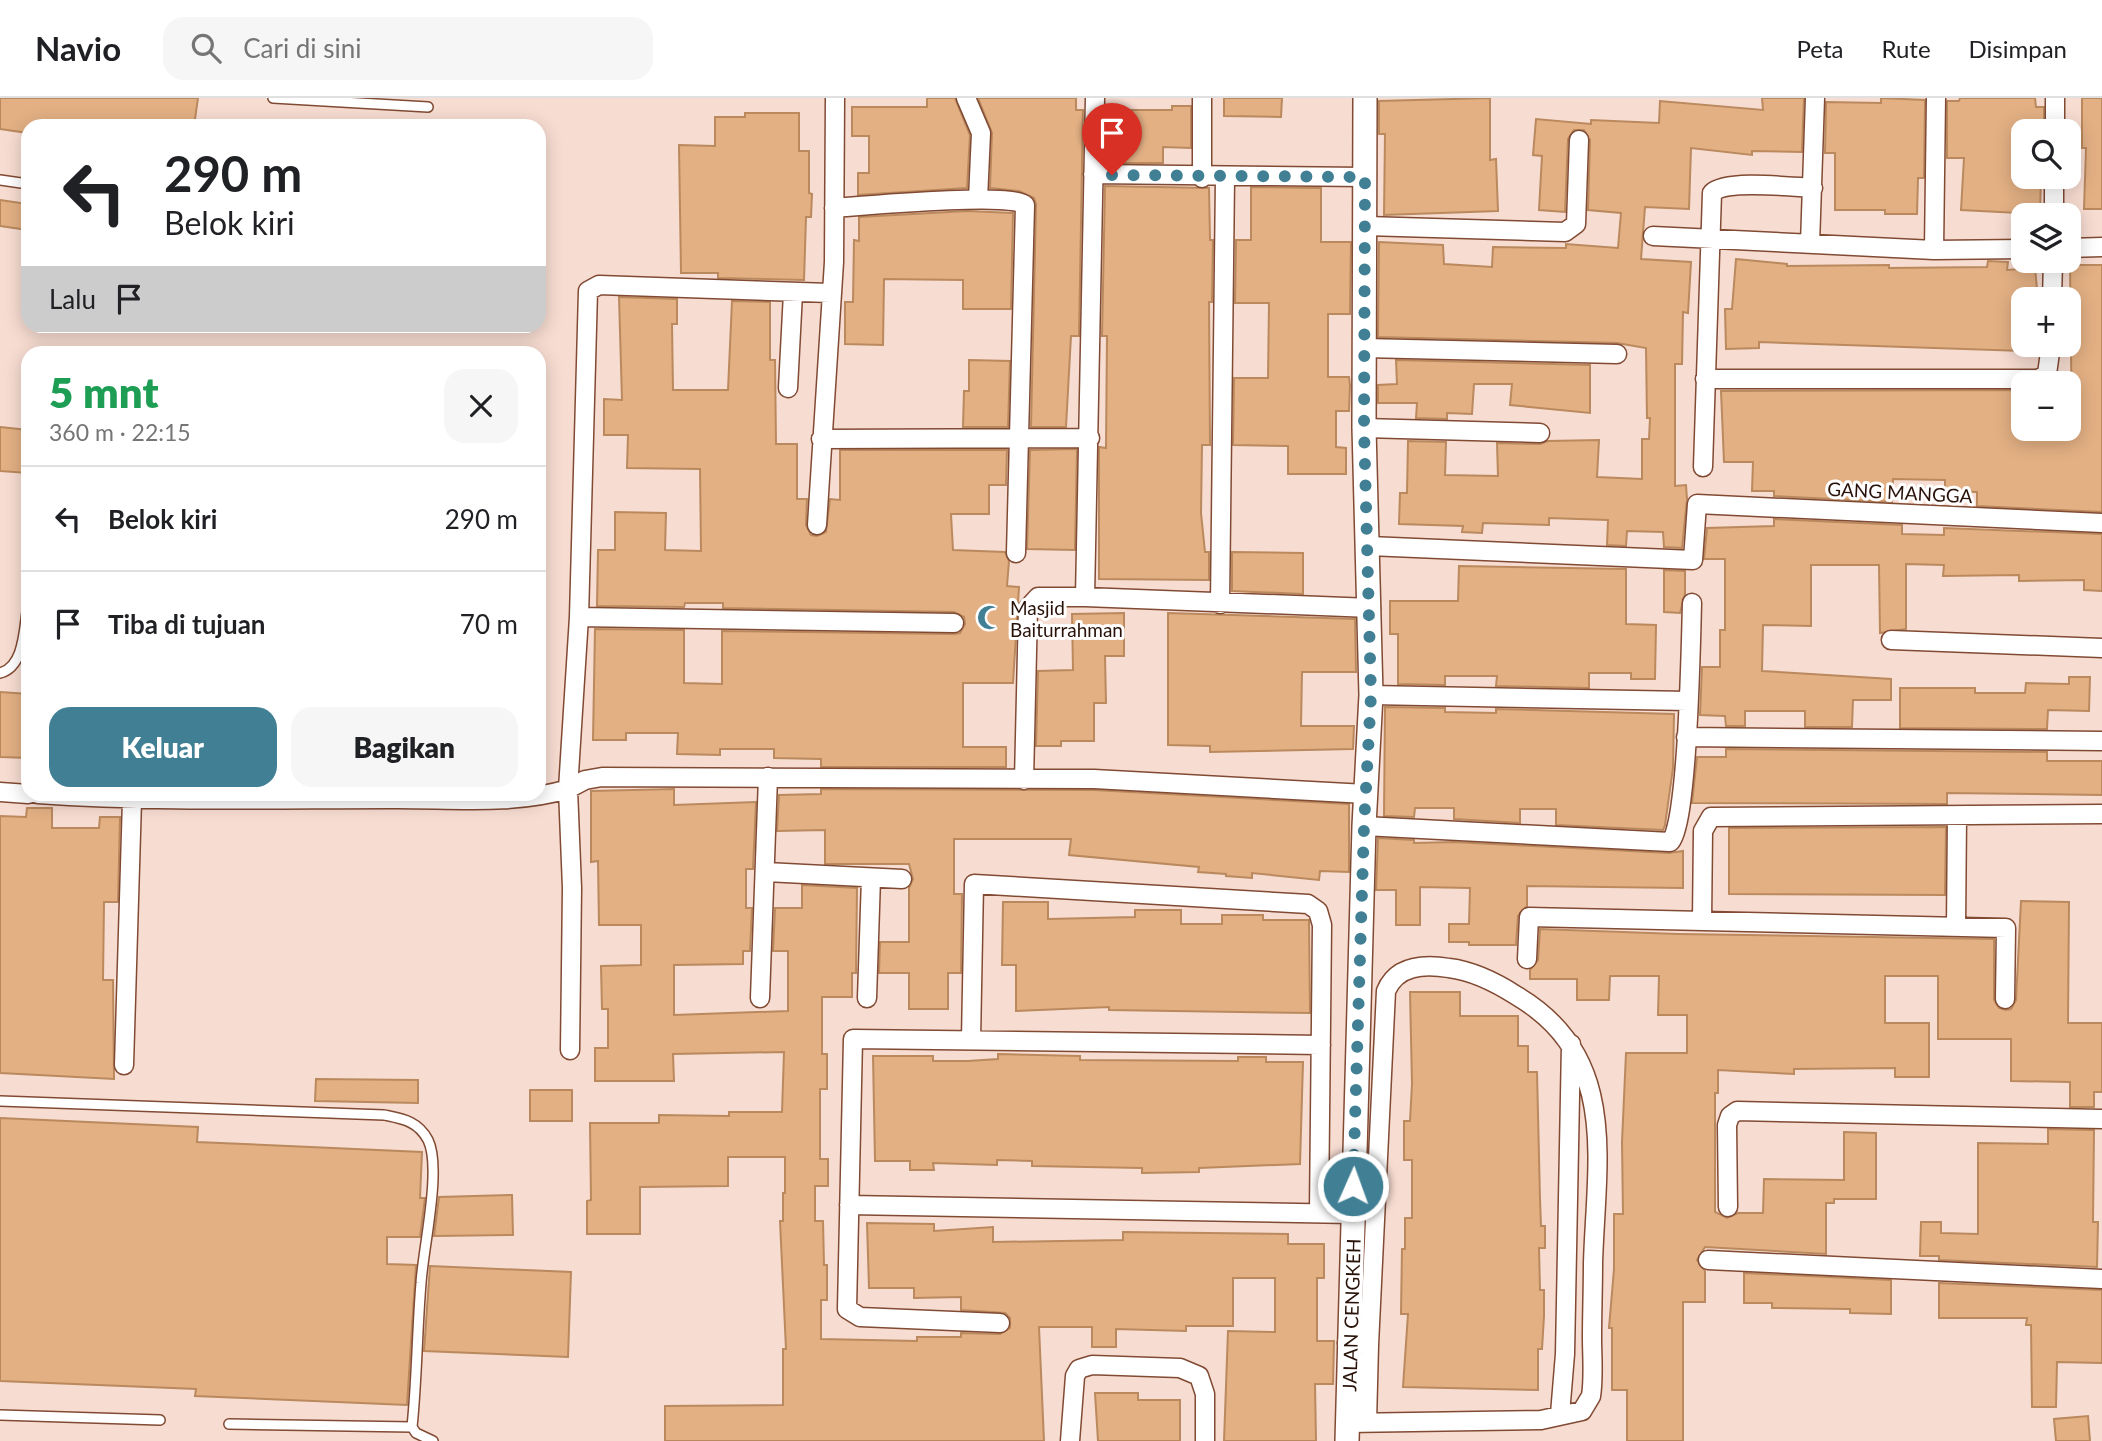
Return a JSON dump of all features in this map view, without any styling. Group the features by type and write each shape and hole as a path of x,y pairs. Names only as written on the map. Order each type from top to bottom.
{"street":[{"path":"817,525 834,208 835,98"},
{"path":"966,98 981,132 978,199"},
{"path":"1085,597 1095,98"},
{"path":"1202,98 1202,178"},
{"name":"JALAN CENGKEH","path":"1354,1429 1358,1344 1352,1214 1364,826 1371,695 1371,608 1364,428 1365,98"},
{"path":"1810,244 1815,98"},
{"path":"1934,250 1936,98"},
{"path":"2055,98 2055,119"},
{"path":"1366,226 1565,232 1576,224 1579,140"},
{"path":"1093,174 1202,178 1365,177"},
{"path":"1220,604 1225,178"},
{"path":"1703,467 1711,198 1717,188 1813,188"},
{"path":"834,208 978,199 1019,201 1027,209 1016,552"},
{"path":"1653,236 1934,250 2011,249"},
{"path":"2081,248 2102,247"},
{"path":"570,1050 572,888 568,789 579,617 588,291 599,285 830,293"},
{"path":"788,388 793,293"},
{"path":"1364,348 1617,354"},
{"path":"1705,379 2038,379 2048,374 2050,357"},
{"path":"1364,428 1540,433"},
{"path":"821,439 1090,438"},
{"name":"GANG MANGGA","path":"1368,546 1693,560 1697,504 2102,523"},
{"path":"1024,779 1028,608 1038,597 1371,608"},
{"path":"1364,826 1670,842 1678,828 1686,737 1692,603"},
{"path":"579,617 954,623"},
{"path":"1891,640 2102,648"},
{"path":"1371,695 1688,701"},
{"path":"1686,737 2102,741"},
{"path":"546,796 585,780 602,777 1172,782 1366,794"},
{"path":"760,998 768,777"},
{"path":"0,792 21,794"},
{"path":"124,1065 132,801"},
{"path":"1702,921 1703,831 1711,817 2102,814"},
{"path":"1956,927 1957,816"},
{"path":"766,872 902,879"},
{"path":"867,998 871,878"},
{"path":"971,1040 974,884 1308,904 1318,911 1322,925 1320,1212"},
{"path":"1527,959 1529,917 2006,928 2005,999"},
{"path":"1354,1429 1541,1420 1582,1411 1592,1388 1595,1114 1592,1090 1571,1044 1559,1028 1531,1004 1479,976 1452,968 1429,966 1404,970 1390,982 1385,1004 1358,1344"},
{"path":"1000,1323 860,1317 850,1314 845,1302 853,1039 1321,1045"},
{"path":"1560,1415 1565,1354 1571,1044"},
{"path":"1728,1207 1727,1125 1730,1116 1737,1111 2102,1119"},
{"path":"849,1205 1352,1214"},
{"path":"1709,1260 2102,1279"},
{"path":"1070,1441 1075,1376 1079,1369 1092,1365 1180,1368 1199,1376 1205,1394 1205,1441"}],"lane":[{"path":"273,98 428,107"},
{"path":"0,180 21,183"},
{"path":"0,673 10,671 17,663 21,642"},
{"path":"0,1101 384,1115 407,1119 419,1126 429,1142 434,1167 421,1280 412,1427 416,1433 433,1441"},
{"path":"0,1415 160,1420"},
{"path":"229,1424 412,1427"}],"building":[{"path":"0,98 198,98 195,119 21,119 21,132 0,129"},
{"path":"927,98 955,98 970,135 967,188 858,195 858,173 869,173 869,136 852,136 852,107 927,107"},
{"path":"978,98 1076,98 1076,110 1083,110 1079,336 1071,336 1066,427 1031,427 1036,204 1034,198 1019,191 990,188 992,133"},
{"path":"1224,98 1282,98 1281,117 1224,116"},
{"path":"1490,98 1490,160 1496,159 1498,211 1384,215 1385,134 1379,134 1379,101"},
{"path":"1762,98 1804,98 1802,152 1752,151 1752,155 1691,148 1689,209 1645,207 1641,259 1691,262 1688,313 1683,312 1682,364 1675,364 1675,486 1686,485 1687,499 1682,548 1664,547 1663,532 1627,531 1626,546 1607,545 1608,520 1549,518 1549,525 1483,523 1482,533 1462,532 1463,526 1399,524 1400,493 1407,493 1408,441 1446,442 1445,475 1498,476 1497,443 1540,444 1548,441 1599,440 1597,477 1642,479 1642,439 1649,439 1650,418 1647,418 1646,348 1617,343 1378,337 1379,242 1443,245 1444,264 1492,267 1493,247 1566,248 1566,244 1618,248 1621,213 1588,210 1590,140 1584,130 1574,130 1568,139 1565,212 1539,210 1542,156 1533,155 1536,119 1591,124 1591,120 1659,123 1660,101 1763,110"},
{"path":"1881,98 1925,100 1924,178 1918,178 1917,214 1885,214 1885,210 1835,210 1835,153 1825,153 1826,102 1881,103"},
{"path":"1960,98 2035,98 2036,107 2044,107 2044,119 2011,119 2011,189 2041,189 2040,203 2011,203 2011,213 1961,210 1964,158 1947,158 1947,101 1959,101"},
{"path":"2082,98 2102,98 2102,209 2084,209 2086,148 2082,148"},
{"path":"1172,106 1191,106 1191,148 1163,147 1163,163 1105,163 1106,110 1172,110"},
{"path":"745,113 799,113 799,151 809,151 809,193 812,194 811,217 806,217 804,280 718,278 718,273 681,273 679,145 715,146 715,117 745,117"},
{"path":"1105,186 1209,188 1210,240 1213,240 1212,302 1209,302 1210,445 1202,445 1201,513 1205,552 1209,552 1209,580 1099,579 1099,447 1106,448 1107,336 1102,336"},
{"path":"1251,187 1321,188 1321,242 1351,242 1350,314 1328,314 1328,377 1349,377 1350,385 1349,411 1336,411 1336,447 1346,448 1346,474 1288,474 1288,446 1233,445 1234,378 1268,378 1269,303 1235,303 1236,240 1251,240"},
{"path":"0,200 21,203 21,229 0,226"},
{"path":"967,211 1013,213 1011,309 963,309 963,280 884,279 883,345 845,344 845,302 853,302 854,240 859,241 859,217"},
{"path":"1736,259 1787,266 1889,265 1889,268 1987,267 1988,261 2008,262 2007,270 2011,270 2011,273 2035,273 2037,287 2011,287 2011,351 1759,342 1759,348 1726,349 1725,309 1732,309"},
{"path":"2081,265 2102,265 2102,512 1977,506 1977,492 1945,491 1945,480 1893,479 1892,502 1774,496 1774,491 1752,491 1753,462 1724,462 1721,391 2011,390 2011,441 2081,441 2081,371 2071,371 2071,357 2081,357 2081,287 2070,287 2070,273 2081,273"},
{"path":"619,297 677,299 677,324 672,324 673,390 728,390 732,301 770,302 770,360 775,360 776,444 797,444 797,499 807,499 806,525 811,535 817,536 826,532 830,499 840,500 840,450 1007,450 1006,485 989,485 989,514 951,514 953,550 1005,552 1009,561 1007,586 1019,587 1013,683 963,683 963,747 1006,747 1006,767 821,767 821,759 774,758 774,749 720,749 720,755 677,754 678,733 626,733 626,740 593,740 595,629 684,630 684,683 722,684 722,631 954,634 960,633 965,624 964,617 954,612 723,608 723,603 685,603 684,607 597,606 598,550 615,550 615,512 666,513 665,550 701,551 700,469 627,468 628,435 604,435 604,399 622,400"},
{"path":"969,360 1010,361 1008,427 963,427 964,391 969,391"},
{"path":"1396,360 1590,365 1590,413 1510,405 1512,384 1474,384 1472,414 1447,413 1447,419 1416,418 1417,403 1378,403 1378,385 1397,384"},
{"path":"0,427 21,429 21,472 0,471"},
{"path":"1077,449 1075,550 1027,549 1030,450"},
{"path":"1774,519 1902,525 1902,534 1944,535 1944,528 2102,534 2102,591 2084,590 2084,580 2019,581 2019,575 1943,576 1944,565 1906,564 1906,629 1880,633 1879,565 1811,565 1811,626 1763,625 1762,671 1891,679 1891,700 1853,700 1852,727 1805,727 1805,711 1745,711 1745,726 1726,726 1725,716 1700,715 1702,667 1720,667 1720,630 1725,630 1725,559 1704,559 1707,528 1774,526"},
{"path":"1232,552 1303,553 1303,594 1232,591"},
{"path":"1459,566 1626,569 1626,624 1656,625 1655,679 1631,679 1631,673 1589,673 1589,688 1496,686 1497,676 1445,676 1445,685 1398,684 1398,634 1390,634 1390,601 1458,601"},
{"path":"1664,570 1685,571 1685,594 1680,613 1664,612"},
{"path":"1124,613 1124,656 1105,656 1106,703 1094,703 1094,741 1061,741 1061,746 1036,746 1038,671 1073,670 1072,614"},
{"path":"1168,613 1355,619 1356,672 1302,672 1301,726 1354,726 1353,749 1210,752 1210,746 1168,745"},
{"path":"2069,677 2090,677 2089,711 2048,710 2047,729 1900,728 1900,688 1975,688 1975,693 2025,693 2026,683 2069,684"},
{"path":"0,692 21,694 21,758 0,757"},
{"path":"1385,707 1445,708 1445,712 1496,713 1496,709 1674,714 1673,768 1663,830 1556,825 1556,809 1520,809 1520,823 1454,819 1454,808 1415,808 1414,817 1384,816"},
{"path":"1726,749 2047,752 2047,761 2102,761 2102,795 1947,793 1947,804 1692,803 1697,757 1726,757"},
{"path":"674,789 674,805 756,802 753,869 746,869 746,908 752,908 750,951 743,951 743,964 674,965 674,1015 788,1011 788,951 773,951 775,908 802,908 802,885 857,888 856,973 852,973 852,997 822,997 822,1054 827,1054 827,1089 820,1089 820,1159 828,1159 828,1186 815,1186 815,1221 823,1221 824,1265 827,1265 827,1300 821,1300 821,1339 917,1341 917,1337 961,1337 961,1333 1000,1334 1010,1328 1010,1318 1005,1313 961,1310 961,1297 914,1298 914,1288 869,1288 867,1223 934,1224 934,1231 993,1227 993,1242 1123,1240 1123,1232 1288,1234 1288,1244 1324,1244 1324,1278 1317,1278 1317,1341 1334,1341 1333,1384 1315,1384 1316,1441 1224,1441 1228,1331 1275,1332 1275,1278 1233,1278 1233,1326 1186,1326 1186,1331 1116,1329 1116,1347 1092,1347 1092,1327 1039,1327 1044,1441 665,1441 665,1406 783,1405 783,1349 786,1349 780,1221 783,1221 785,1157 728,1157 728,1186 640,1187 640,1234 587,1234 587,1201 591,1200 590,1123 659,1123 659,1115 729,1116 729,1112 782,1112 784,1052 673,1054 674,1081 595,1081 595,1048 608,1048 608,1009 602,1009 601,966 641,965 641,925 599,925 598,861 591,862 591,791"},
{"path":"821,789 1094,790 1349,804 1349,872 1320,871 1319,880 1252,873 1252,878 1226,876 1198,872 1199,867 1069,855 1071,839 954,839 954,894 962,894 961,973 948,973 948,1009 909,1009 909,973 879,973 880,942 909,942 909,888 913,879 909,864 825,864 825,830 777,831 779,795 821,794"},
{"path":"27,808 52,808 52,828 99,828 100,817 120,817 118,902 104,902 103,980 113,980 114,1079 0,1073 0,816 26,817"},
{"path":"1946,827 1945,895 1729,894 1729,828"},
{"path":"1378,838 1414,840 1414,843 1454,842 1669,853 1683,851 1683,888 1527,886 1527,906 1518,916 1516,945 1469,945 1469,942 1449,942 1449,924 1469,924 1470,888 1420,887 1420,925 1396,925 1396,890 1376,890"},
{"path":"2021,901 2069,902 2068,1023 2102,1023 2102,1092 2094,1092 2094,1107 2070,1107 2070,1082 2011,1081 2011,1039 1938,1039 1938,976 1885,976 1885,1023 1929,1023 1929,1077 1895,1077 1895,1068 1794,1069 1794,1074 1718,1070 1718,1093 1715,1093 1715,1212 1727,1218 1738,1213 1763,1213 1764,1179 1844,1180 1844,1132 1876,1133 1876,1199 1834,1199 1834,1203 1826,1203 1826,1254 1705,1247 1697,1260 1705,1271 1705,1302 1683,1302 1683,1441 1627,1441 1627,1390 1612,1390 1612,1328 1609,1328 1614,1269 1614,1214 1623,1214 1622,1142 1626,1053 1687,1053 1687,1015 1658,1015 1659,976 1610,976 1609,1000 1577,1000 1577,979 1530,979 1530,970 1538,960 1540,929 1994,939 1994,1000 1999,1008 2006,1010 2011,1009 2016,1000"},
{"path":"1003,902 1048,902 1048,919 1135,917 1135,910 1181,910 1181,924 1222,924 1222,915 1263,915 1263,920 1309,920 1310,1013 1109,1010 1109,1007 1016,1011 1016,965 1002,965"},
{"path":"1410,992 1460,992 1460,1016 1518,1016 1518,1046 1528,1046 1528,1072 1537,1072 1541,1226 1545,1226 1545,1248 1539,1248 1544,1316 1542,1349 1538,1349 1538,1390 1403,1387 1408,1314 1401,1314 1402,1249 1405,1249 1405,1218 1412,1218 1412,1160 1404,1160 1404,1121 1410,1121 1412,1084"},
{"path":"998,1054 1080,1056 1080,1060 1238,1061 1238,1057 1266,1057 1266,1062 1303,1062 1300,1164 1199,1168 1199,1172 1142,1173 1142,1168 1032,1166 1032,1161 997,1160 997,1165 933,1163 934,1170 910,1170 910,1161 875,1161 873,1056 933,1056 933,1061 968,1061 998,1059"},
{"path":"316,1079 418,1080 418,1103 315,1101"},
{"path":"530,1090 572,1090 572,1121 530,1121"},
{"path":"0,1118 198,1127 197,1142 422,1152 420,1198 425,1198 420,1237 387,1237 387,1264 416,1265 407,1405 195,1396 196,1389 0,1381"},
{"path":"2048,1129 2094,1130 2093,1222 2098,1222 2097,1267 1939,1260 1939,1256 1920,1256 1921,1222 1941,1222 1941,1233 1978,1234 1978,1143 2048,1144"},
{"path":"512,1195 513,1235 434,1236 439,1197"},
{"path":"430,1266 571,1272 568,1357 424,1351"},
{"path":"1744,1273 1891,1280 1891,1314 1850,1313 1850,1309 1772,1308 1772,1303 1744,1303"},
{"path":"1939,1283 2102,1290 2102,1363 2057,1362 2056,1407 2032,1407 2031,1325 2026,1325 2027,1318 1939,1318"},
{"path":"1095,1393 1138,1393 1138,1400 1180,1400 1180,1441 1098,1441"},
{"path":"2088,1416 2090,1441 2056,1441 2054,1419"}],"place":[{"name":"Masjid Baiturrahman","path":"990,618"}],"route":[{"path":"1112,175 1225,178 1365,177 1364,428 1371,608 1371,695 1364,826 1353,1186"}]}
